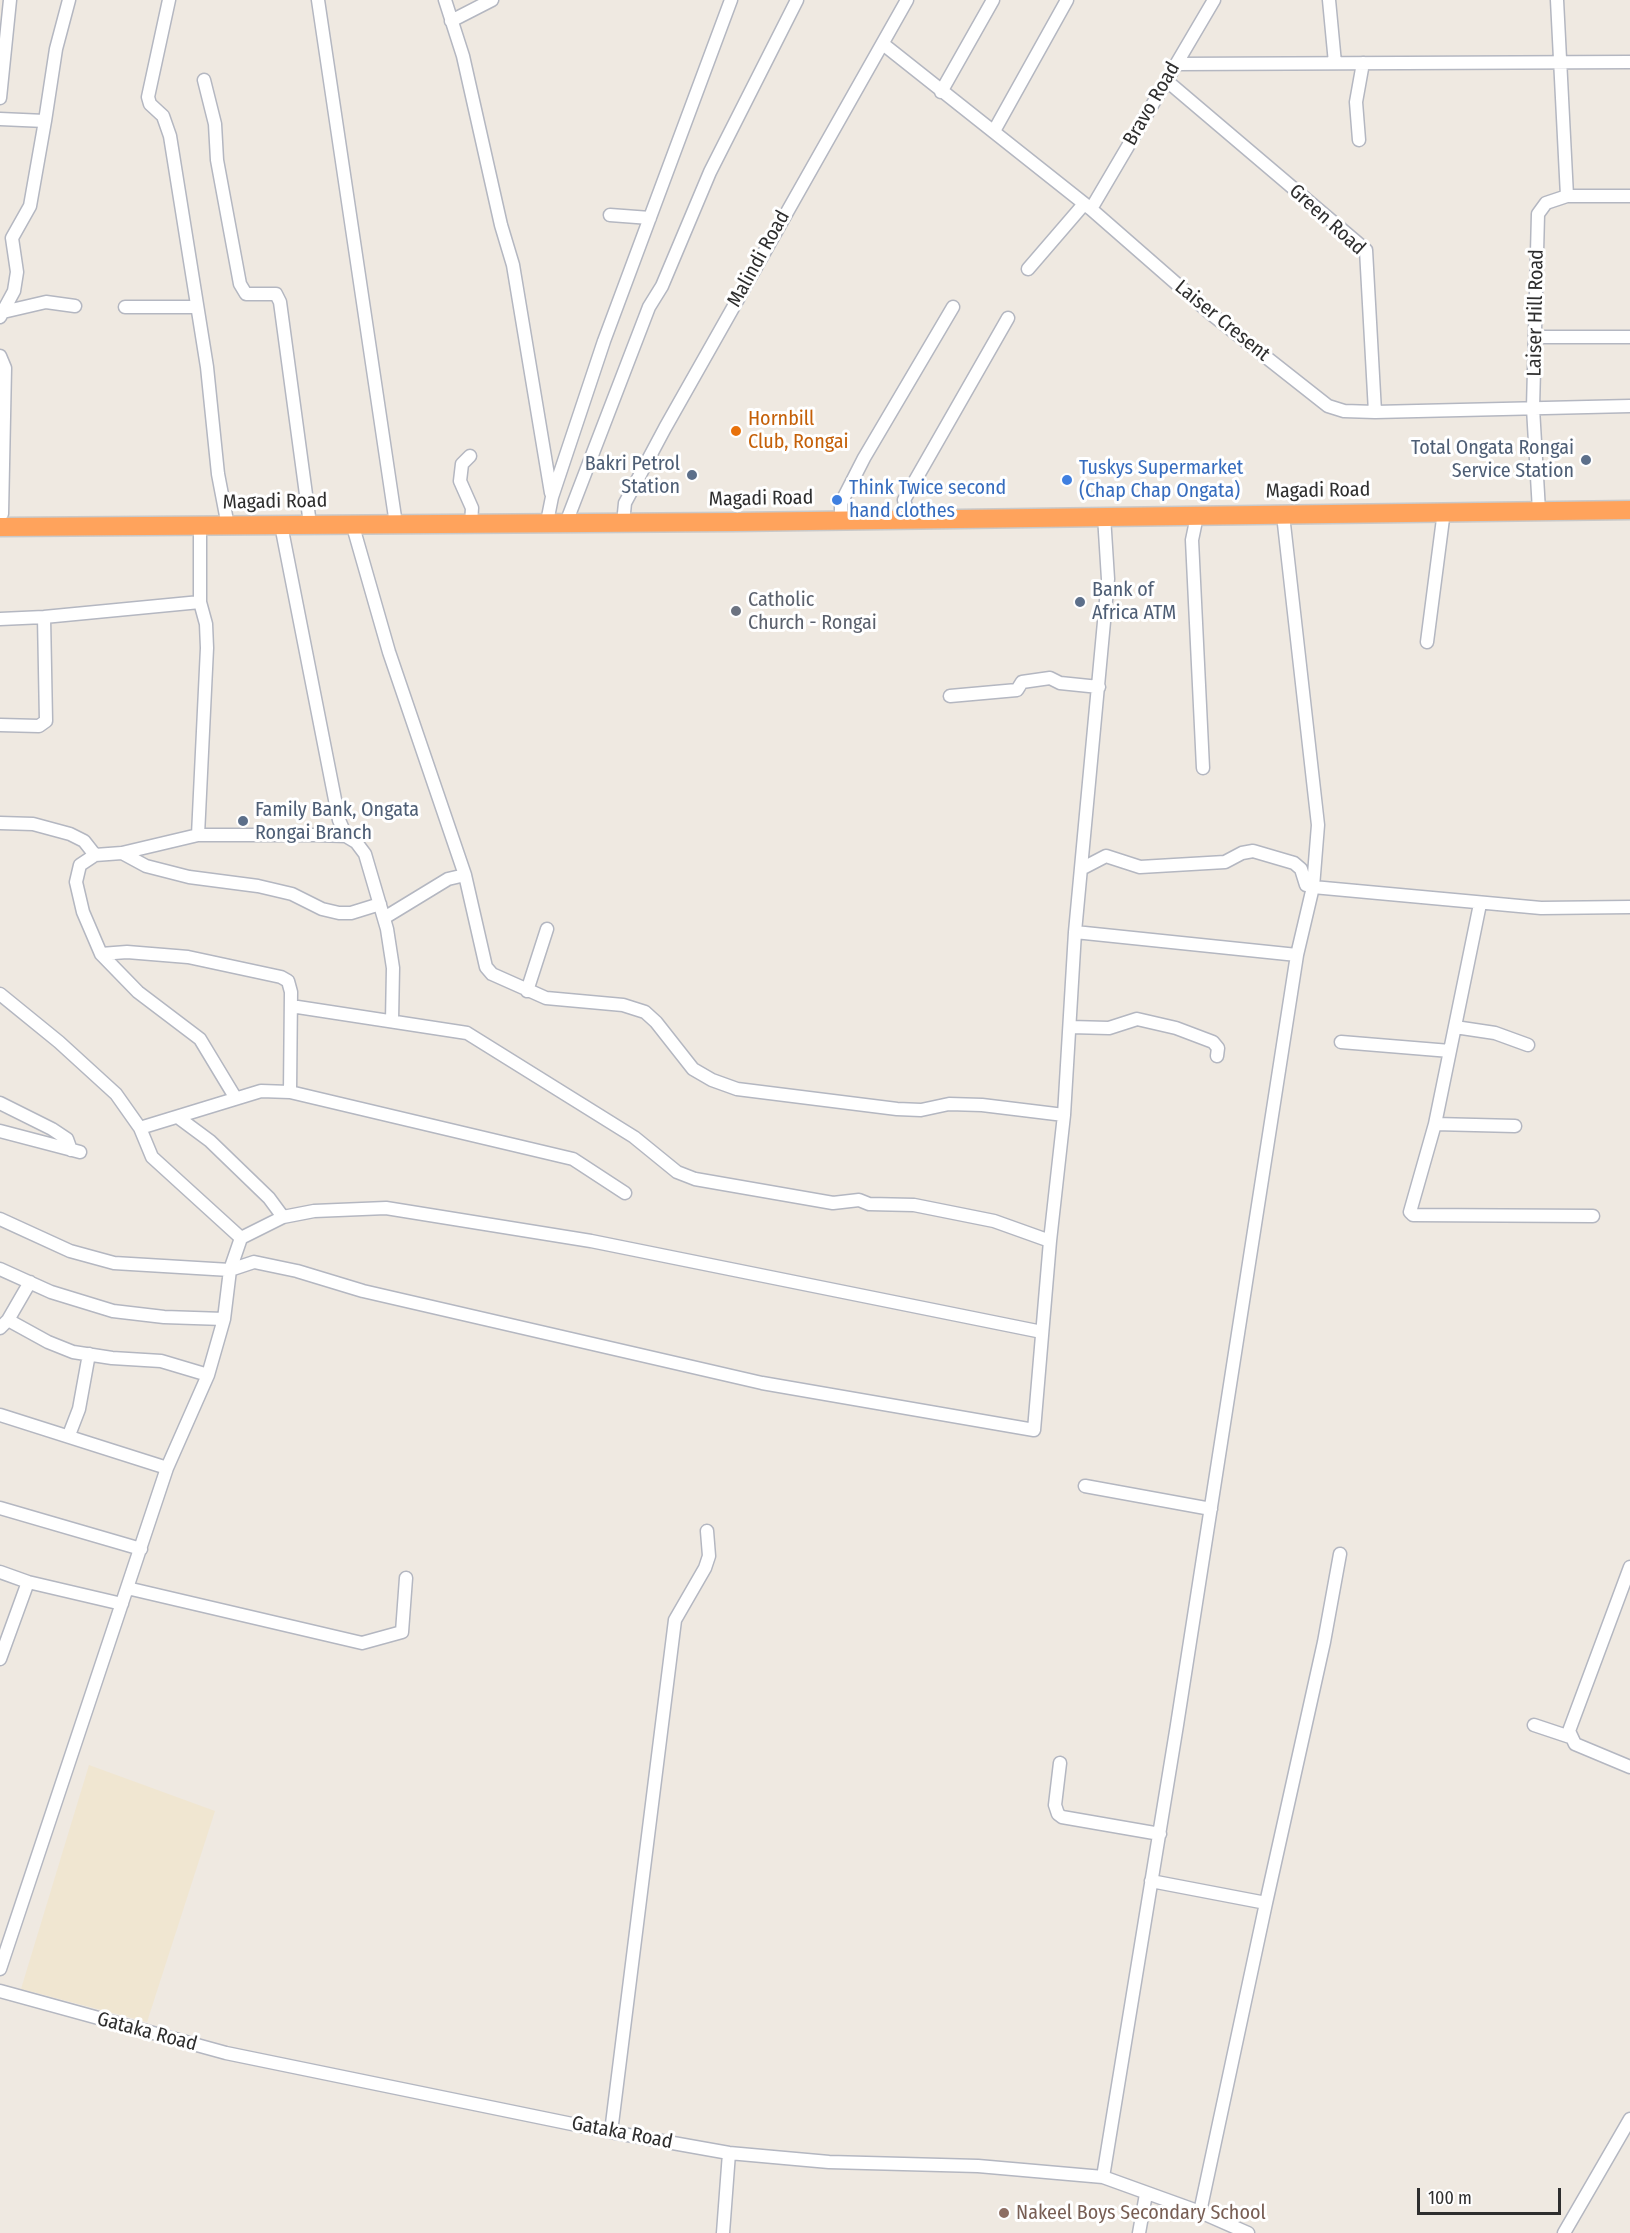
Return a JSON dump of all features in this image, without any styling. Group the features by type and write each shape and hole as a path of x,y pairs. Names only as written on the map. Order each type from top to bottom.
{"highway":[{"name":"Magadi Road","path":"1,521 228,526 840,521 1630,510"}],"street":[{"path":"0,98 10,0"},
{"path":"2,314 14,291 17,272 12,238 30,206 56,49 69,0"},
{"path":"169,0 148,97 150,104 163,116 170,136 207,367 218,474 228,526"},
{"path":"318,0 396,524"},
{"path":"445,0 471,86 501,225 513,264 552,497"},
{"path":"451,21 492,0"},
{"path":"547,522 552,497 604,340 731,0"},
{"path":"566,523 649,308 662,286 710,172 797,0"},
{"name":"Malindi Road","path":"623,523 625,503 665,428 737,296 907,0"},
{"path":"941,92 993,0"},
{"path":"994,131 1067,0"},
{"name":"Bravo Road","path":"1028,269 1088,206 1167,81 1214,0"},
{"path":"1329,0 1335,63"},
{"path":"1557,0 1567,196"},
{"name":"Laiser Cresent","path":"883,44 1088,206 1210,313 1328,406 1344,411 1375,412 1630,406"},
{"path":"1176,64 1630,62"},
{"path":"1359,140 1356,102 1363,63"},
{"path":"204,80 215,124 217,160 240,284 246,294 276,294 280,302 310,524"},
{"name":"Green Road","path":"1167,81 1366,250 1375,412"},
{"path":"0,119 45,122"},
{"name":"Laiser Hill Road","path":"1539,511 1533,408 1538,214 1546,203 1567,196 1630,196"},
{"path":"610,215 650,218"},
{"path":"2,314 46,302 75,306"},
{"path":"125,307 196,307"},
{"path":"840,521 842,503 864,458 953,307"},
{"path":"910,520 904,500 1008,318"},
{"path":"1536,337 1630,337"},
{"path":"0,356 5,368 1,521"},
{"path":"470,456 462,465 460,481 472,508 471,524"},
{"path":"1427,642 1444,511"},
{"path":"1103,2177 1160,1834 1318,825 1283,514"},
{"path":"0,1219 90,1258 114,1263 230,1270 254,1262 297,1271 363,1291 762,1383 1034,1430 1050,1241 1064,1115 1081,869 1108,579 1104,516"},
{"path":"1197,516 1192,540 1203,768"},
{"path":"352,524 389,652 465,875 486,967 492,974 505,982 546,998 623,1005 645,1012 656,1022 693,1069 712,1080 737,1089 897,1109 921,1110 950,1104 982,1105 1064,1115"},
{"path":"198,835 207,648 206,624 200,602 200,525"},
{"path":"281,525 339,820 346,836 363,849 384,918 393,968 392,1021"},
{"path":"0,619 200,602"},
{"path":"0,725 39,726 46,721 44,617"},
{"path":"950,696 1017,690 1022,682 1050,678 1060,683 1099,687"},
{"path":"0,823 33,824 70,834 84,841 95,855"},
{"path":"235,1097 200,1039 138,992 101,954 83,912 76,882 80,865 95,855 122,854 198,835 346,836"},
{"path":"1081,869 1107,856 1140,867 1225,862 1253,851 1294,863 1301,869 1309,886"},
{"path":"122,854 146,866 189,877 258,886 292,894 322,909 339,913 351,913 380,904"},
{"path":"384,918 448,879 465,875"},
{"path":"1309,886 1541,908 1630,907"},
{"path":"1480,904 1435,1124 1409,1209 1413,1215 1593,1216"},
{"path":"527,991 547,929"},
{"path":"1076,932 1297,955"},
{"path":"101,954 127,952 188,957 281,977 288,981 291,1006 290,1092"},
{"path":"0,994 90,1069 116,1094 140,1128 152,1157 241,1238"},
{"path":"291,1006 392,1021 441,1031 467,1033 634,1137 677,1172 695,1179 833,1203 859,1200 869,1204 914,1205 994,1221 1050,1241"},
{"path":"1070,1027 1109,1028 1137,1020 1176,1028 1213,1042 1218,1048 1217,1056"},
{"path":"1455,1027 1495,1034 1528,1045"},
{"path":"1341,1042 1450,1051"},
{"path":"140,1128 179,1118 235,1097 261,1091 290,1092 573,1159 625,1193"},
{"path":"0,1104 52,1129 67,1139 76,1151 0,1131"},
{"path":"179,1118 210,1141 269,1198 283,1217"},
{"path":"1435,1124 1515,1126"},
{"path":"0,1969 167,1468 208,1375 224,1319 230,1270 241,1238 283,1217 314,1211 386,1208 591,1241 1042,1332"},
{"path":"0,1269 113,1311 224,1319"},
{"path":"30,1282 3,1323 48,1342 89,1354 161,1361 208,1375"},
{"path":"69,1435 79,1409 89,1354"},
{"path":"0,1414 167,1468"},
{"path":"1085,1486 1211,1509"},
{"path":"0,1508 141,1549"},
{"path":"611,2132 675,1620 710,1556 707,1531"},
{"path":"1200,2212 1324,1642 1340,1554"},
{"path":"1630,1568 1569,1731 1575,1744 1630,1767"},
{"path":"0,1572 28,1582 122,1604"},
{"path":"127,1588 362,1644 402,1632 406,1578"},
{"path":"0,1659 28,1582"},
{"path":"1534,1725 1570,1737"},
{"path":"1060,1763 1055,1804 1058,1814 1062,1817 1160,1834"},
{"path":"1151,1881 1266,1903"},
{"name":"Gataka Road","path":"0,1990 226,2053 611,2132 729,2153 829,2162 978,2166 1103,2177 1200,2212 1248,2233"},
{"path":"1564,2233 1630,2119"},
{"path":"723,2233 729,2153"},
{"path":"1139,2233 1146,2194"}],"shaded area":[{"path":"89,1765 215,1811 147,2022 21,1989"}],"place":[{"name":"Hornbill Club, Rongai","path":"736,431"},
{"name":"Total Ongata Rongai Service Station","path":"1586,460"},
{"name":"Bakri Petrol Station","path":"692,475"},
{"name":"Tuskys Supermarket (Chap Chap Ongata)","path":"1067,480"},
{"name":"Think Twice second hand clothes","path":"837,500"},
{"name":"Bank of Africa ATM","path":"1080,602"},
{"name":"Catholic Church - Rongai","path":"736,611"},
{"name":"Family Bank, Ongata Rongai Branch","path":"243,821"},
{"name":"Nakeel Boys Secondary School","path":"1004,2213"}]}
